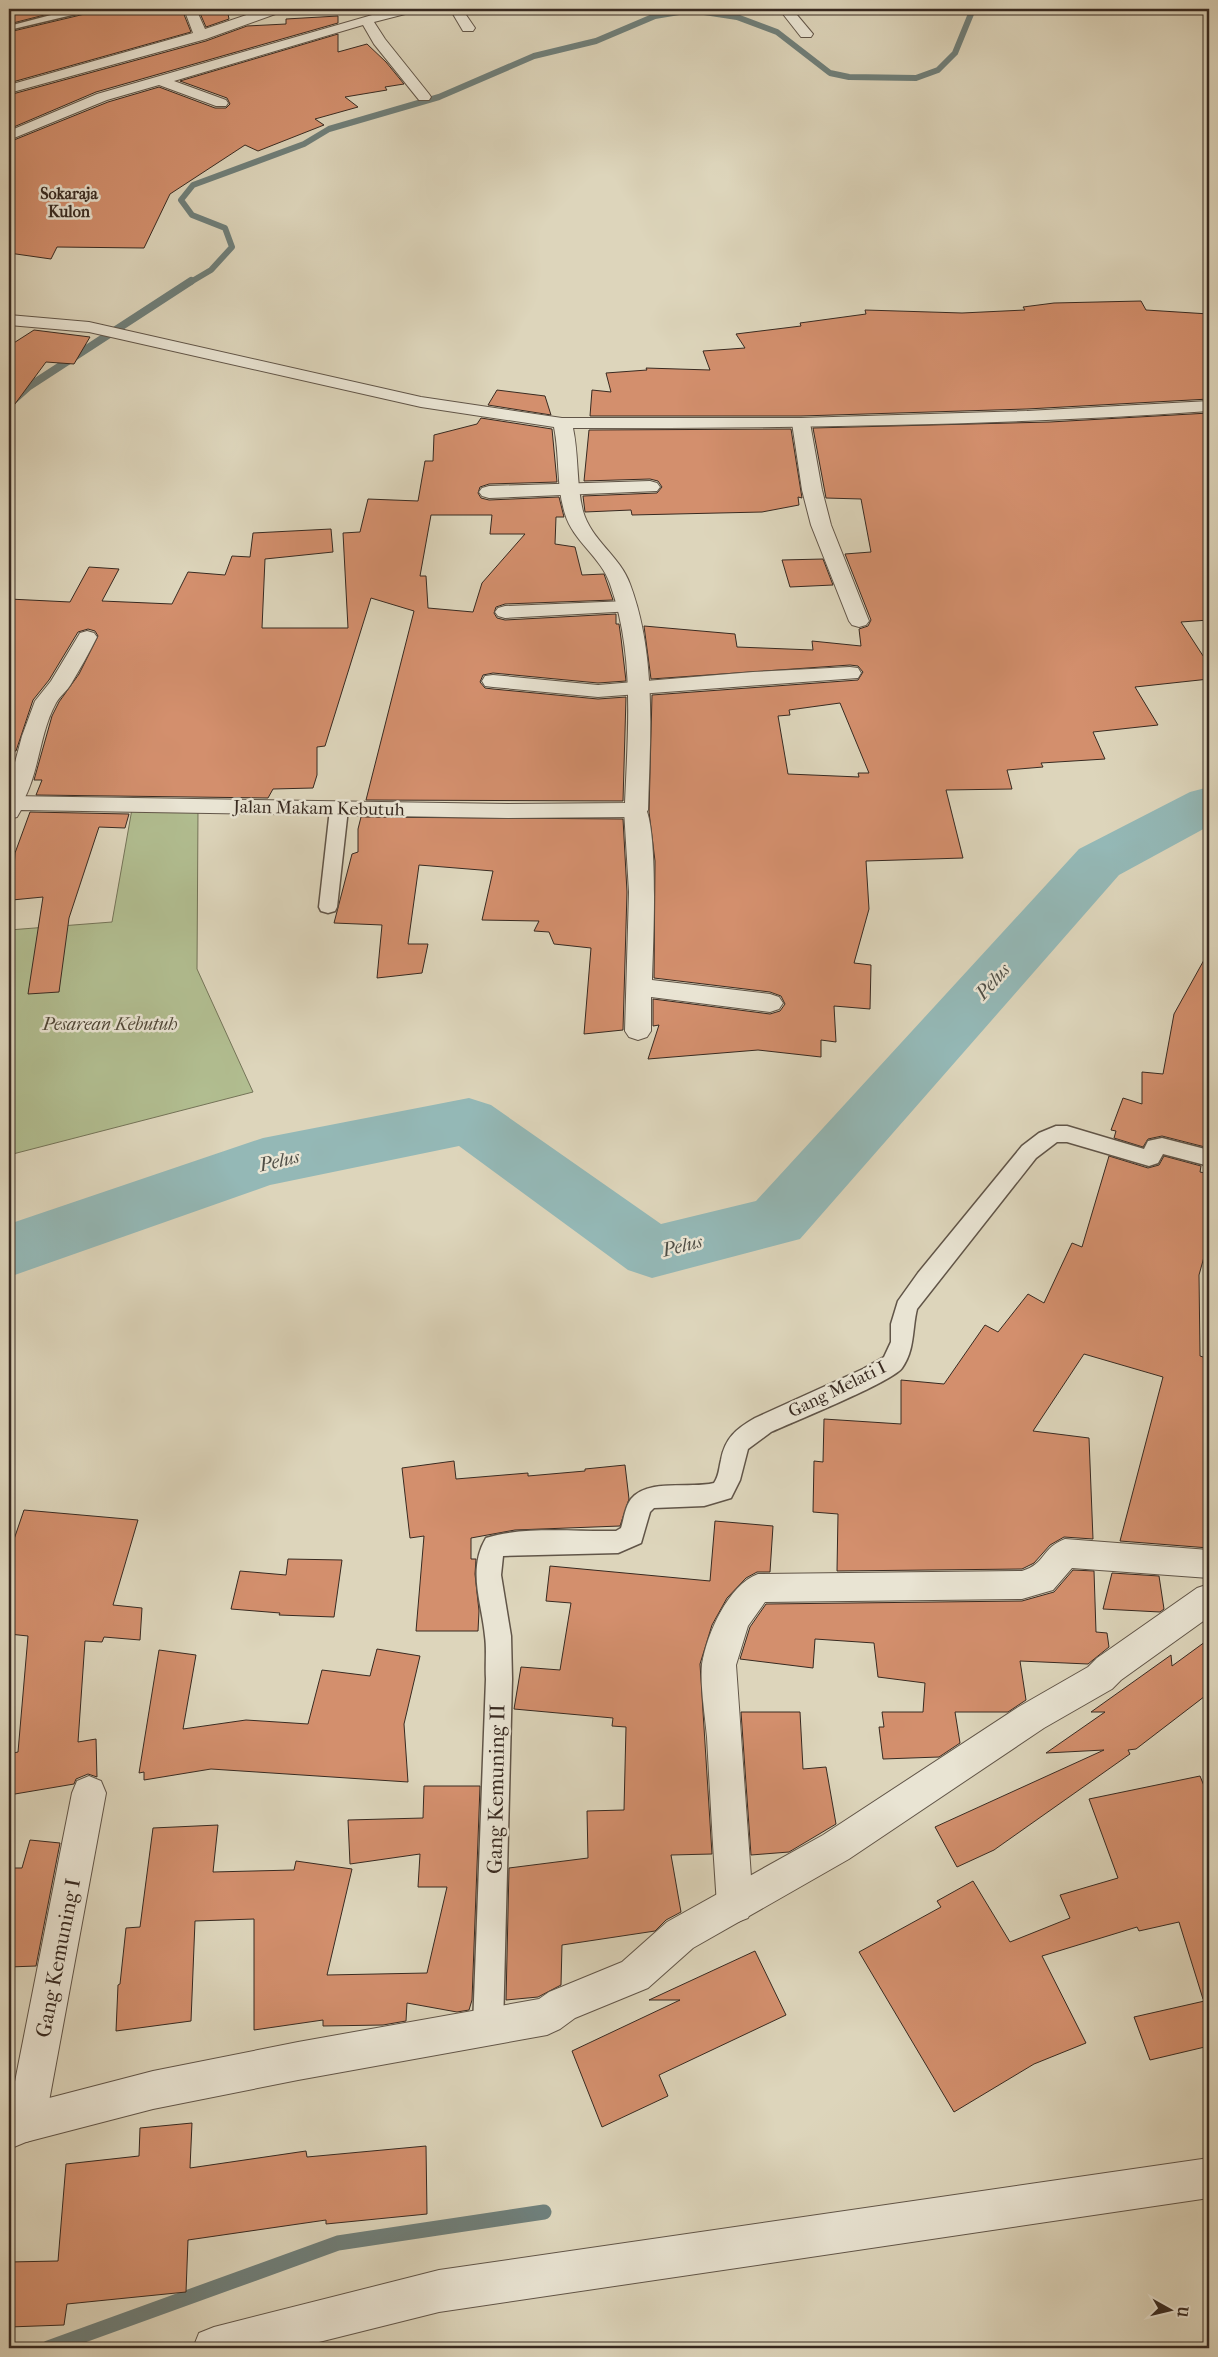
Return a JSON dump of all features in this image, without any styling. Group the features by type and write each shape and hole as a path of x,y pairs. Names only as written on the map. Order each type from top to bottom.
{"street":[{"path":"190,9 201,36"},
{"path":"9,89 201,36 276,9"},
{"path":"9,136 102,97 408,9"},
{"path":"456,9 468,28"},
{"path":"785,9 806,34"},
{"path":"366,20 379,41 424,97"},
{"path":"176,75 177,43"},
{"path":"160,80 221,103"},
{"path":"9,320 89,327 421,402 562,423 801,423 1027,416 1209,406"},
{"path":"562,423 566,436 566,461 570,490 578,524 620,581 630,620 638,687 636,810 640,845 641,944 638,987 638,1031"},
{"path":"801,423 812,490 821,526 859,621"},
{"path":"489,492 650,487"},
{"path":"505,612 627,607"},
{"path":"9,806 22,781 33,736 46,701 60,684 87,636"},
{"path":"492,681 598,691 850,673"},
{"name":"Jalan Makam Kebutuh","path":"9,806 569,812 636,810"},
{"path":"638,987 770,1003"},
{"path":"736,1905 719,1665 729,1630 736,1614 744,1599 758,1588 1022,1585 1042,1580 1050,1573 1056,1561 1065,1553 1209,1564"},
{"path":"18,2127 153,2090 298,2061 547,2016 562,2005 635,1975 680,1935 836,1847 1032,1717 1100,1678 1109,1669 1209,1598"},
{"name":"Gang Kemuning I","path":"18,2127 89,1793"},
{"path":"214,2348 439,2291 1209,2178"}],"lane":[{"path":"12,28 85,9"},
{"path":"328,907 339,809"},
{"name":"Gang Melati I","path":"490,1552 495,1546 524,1543 618,1542 632,1535 639,1507 647,1499 704,1496 722,1491 733,1467 736,1448 747,1434 870,1376 893,1363 902,1342 902,1324 906,1307 926,1279 1023,1160 1046,1137 1056,1133 1067,1134 1148,1158 1151,1157 1155,1147 1162,1146 1209,1158"},
{"name":"Gang Kemuning II","path":"488,2027 499,1679 498,1638 488,1572 490,1552"}],"green space":[{"name":"Pesarean Kebutuh","path":"132,809 198,810 197,969 253,1092 9,1155 9,930 112,922"}],"building":[{"path":"9,9 68,9 9,24"},
{"path":"92,9 167,9 168,14 183,12 191,32 9,83 9,32 89,13"},
{"path":"227,9 229,19 206,27 199,11"},
{"path":"338,16 338,23 96,92 9,129 9,95 206,41 247,26 286,24 286,19"},
{"path":"338,34 338,52 367,44 386,62 404,84 385,87 387,90 345,97 358,107 315,119 324,125 258,151 245,145 170,194 144,248 57,247 51,259 9,253 9,142 108,102 159,87 215,108 226,108 230,104 227,98 180,81"},
{"path":"1141,301 1146,310 1209,314 1209,399 1027,409 801,416 590,416 592,390 611,392 606,373 647,370 646,368 710,370 703,351 745,348 736,334 801,326 800,323 866,314 865,310 962,313 1025,310 1023,307 1054,303"},
{"path":"34,330 90,337 74,364 46,362 9,412 9,346"},
{"path":"497,390 545,396 551,415 488,405"},
{"path":"1209,413 1209,620 1181,622 1209,665 1209,679 1135,687 1158,725 1093,732 1105,759 1041,763 1043,767 1007,770 1012,789 946,790 963,858 866,861 869,909 854,963 871,965 870,1009 834,1006 836,1042 821,1040 821,1057 758,1050 648,1059 659,1025 653,1026 653,999 770,1014 780,1011 785,1004 781,996 770,992 654,978 655,861 649,812 652,695 858,680 863,672 858,666 850,665 651,679 644,626 735,634 737,647 813,650 812,641 861,646 859,629 868,626 871,620 845,554 871,552 861,499 826,498 813,428 1050,422","holes":["840,703 869,773 858,773 859,777 788,774 778,716 790,715 789,710"]},
{"path":"481,418 552,429 557,482 489,484 480,487 478,493 481,498 489,500 559,497 564,517 556,517 555,544 575,547 582,575 604,574 613,600 505,604 496,607 494,613 497,618 505,620 616,614 626,681 598,683 493,673 483,675 480,682 485,688 493,689 598,699 626,697 623,801 366,800 414,611 371,598 325,746 317,747 317,775 313,788 273,789 268,798 36,795 42,780 34,780 52,716 59,702 79,674 98,636 95,631 88,629 78,632 49,680 33,700 16,751 9,751 9,599 70,602 89,567 119,569 102,601 172,604 188,572 225,575 232,556 250,557 253,533 331,529 333,552 265,559 262,628 348,628 343,533 360,532 368,499 418,501 425,461 433,461 434,435 477,424","holes":["431,515 492,515 490,534 525,534 482,583 473,612 428,608 426,576 420,576"]},
{"path":"791,429 802,498 798,497 799,505 762,512 632,515 631,510 585,512 583,496 657,493 662,487 658,481 650,479 584,481 589,430"},
{"path":"823,559 833,585 790,587 782,560"},
{"path":"30,812 129,814 125,828 99,827 69,918 59,992 28,994 43,897 12,900 15,853"},
{"path":"361,817 623,819 627,892 623,1030 584,1034 591,948 554,944 549,932 534,931 539,921 482,920 493,871 419,865 408,944 428,944 422,973 377,978 382,925 334,923 352,854 358,852 358,829"},
{"path":"1209,951 1209,1123 1205,1147 1162,1136 1148,1139 1143,1147 1114,1138 1116,1131 1111,1130 1123,1098 1142,1104 1142,1072 1163,1074 1174,1014"},
{"path":"1109,1156 1148,1168 1159,1165 1164,1156 1201,1166 1200,1172 1209,1174 1209,1239 1199,1275 1200,1356 1209,1359 1209,1548 1120,1541 1163,1377 1084,1354 1033,1431 1089,1438 1093,1539 1064,1537 1050,1545 1034,1563 1022,1569 837,1571 838,1514 813,1512 814,1461 823,1462 824,1419 901,1424 901,1380 944,1384 985,1325 998,1332 1028,1294 1044,1303 1072,1243 1082,1247"},
{"path":"454,1461 456,1479 528,1473 528,1476 625,1465 629,1499 620,1526 515,1530 471,1538 471,1559 476,1559 475,1574 479,1611 478,1631 416,1631 424,1536 410,1538 402,1468"},
{"path":"24,1510 138,1520 113,1605 142,1608 140,1640 104,1637 102,1642 85,1641 78,1742 96,1739 97,1777 88,1774 76,1779 74,1784 9,1795 9,1754 18,1752 28,1636 9,1634 9,1554"},
{"path":"715,1521 773,1526 770,1572 757,1572 746,1578 727,1598 712,1625 700,1664 712,1854 671,1855 681,1912 666,1920 655,1931 562,1945 561,1985 538,1997 506,2000 509,1868 588,1858 587,1811 624,1810 626,1727 612,1726 613,1718 514,1709 521,1667 560,1670 571,1603 546,1601 550,1566 710,1581"},
{"path":"288,1559 342,1560 334,1617 279,1615 280,1613 231,1609 240,1571 286,1575"},
{"path":"1073,1570 1094,1571 1096,1632 1107,1633 1109,1647 1088,1664 1020,1661 1026,1700 1008,1712 955,1712 960,1743 939,1757 883,1759 879,1727 884,1727 882,1712 923,1712 925,1683 878,1677 874,1643 815,1639 813,1668 740,1659 750,1627 766,1604 1022,1601 1054,1592"},
{"path":"1112,1573 1159,1576 1164,1609 1160,1612 1103,1609"},
{"path":"1209,1639 1209,1693 1136,1749 1128,1750 1130,1754 994,1850 957,1867 935,1827 1104,1750 1046,1753 1105,1712 1091,1712 1171,1655 1172,1666"},
{"path":"377,1649 420,1656 404,1724 408,1782 211,1769 144,1780 144,1772 139,1773 159,1650 196,1655 183,1729 246,1720 308,1724 322,1670 370,1676"},
{"path":"741,1712 800,1712 803,1769 826,1767 836,1824 789,1852 751,1855"},
{"path":"1200,1776 1209,1798 1209,1998 1203,1999 1179,1922 1139,1931 1137,1927 1042,1956 1086,2043 1034,2064 954,2112 859,1952 941,1907 937,1901 973,1881 1010,1942 1070,1918 1060,1895 1118,1878 1089,1799"},
{"path":"424,1786 480,1786 472,2000 469,2010 457,2012 407,2003 406,2021 383,2025 323,2026 323,2020 254,2030 254,1919 195,1921 191,2021 116,2031 118,1985 120,1984 126,1928 140,1927 153,1828 218,1825 213,1872 294,1870 296,1861 352,1869 327,1975 427,1973 447,1887 418,1887 420,1854 350,1864 348,1820 423,1818"},
{"path":"30,1840 60,1843 36,1966 9,1967 9,1868 22,1868"},
{"path":"755,1951 786,2015 659,2075 668,2096 602,2127 572,2051 680,2000 649,2000"},
{"path":"1209,2000 1209,2046 1150,2060 1134,2017"},
{"path":"192,2123 190,2168 306,2151 307,2157 426,2146 427,2214 326,2224 326,2220 188,2240 186,2292 67,2304 64,2325 9,2327 9,2262 58,2261 66,2164 139,2156 140,2128"}],"waterway":[{"path":"189,283 211,270 232,247 225,228 192,215 181,200 193,185 304,144 329,129 439,97 534,56 596,41 655,16 691,10 737,17 777,32 830,73 849,77 916,78 938,70 955,53 973,9"},
{"path":"9,404 28,387 191,281"},
{"name":"Pelus","path":"9,1251 263,1162 469,1121 652,1252 777,1221 1099,862 1209,804"},
{"path":"48,2348 338,2243 544,2212"}],"district":[{"name":"Sokaraja Kulon","path":"69,202"}]}
